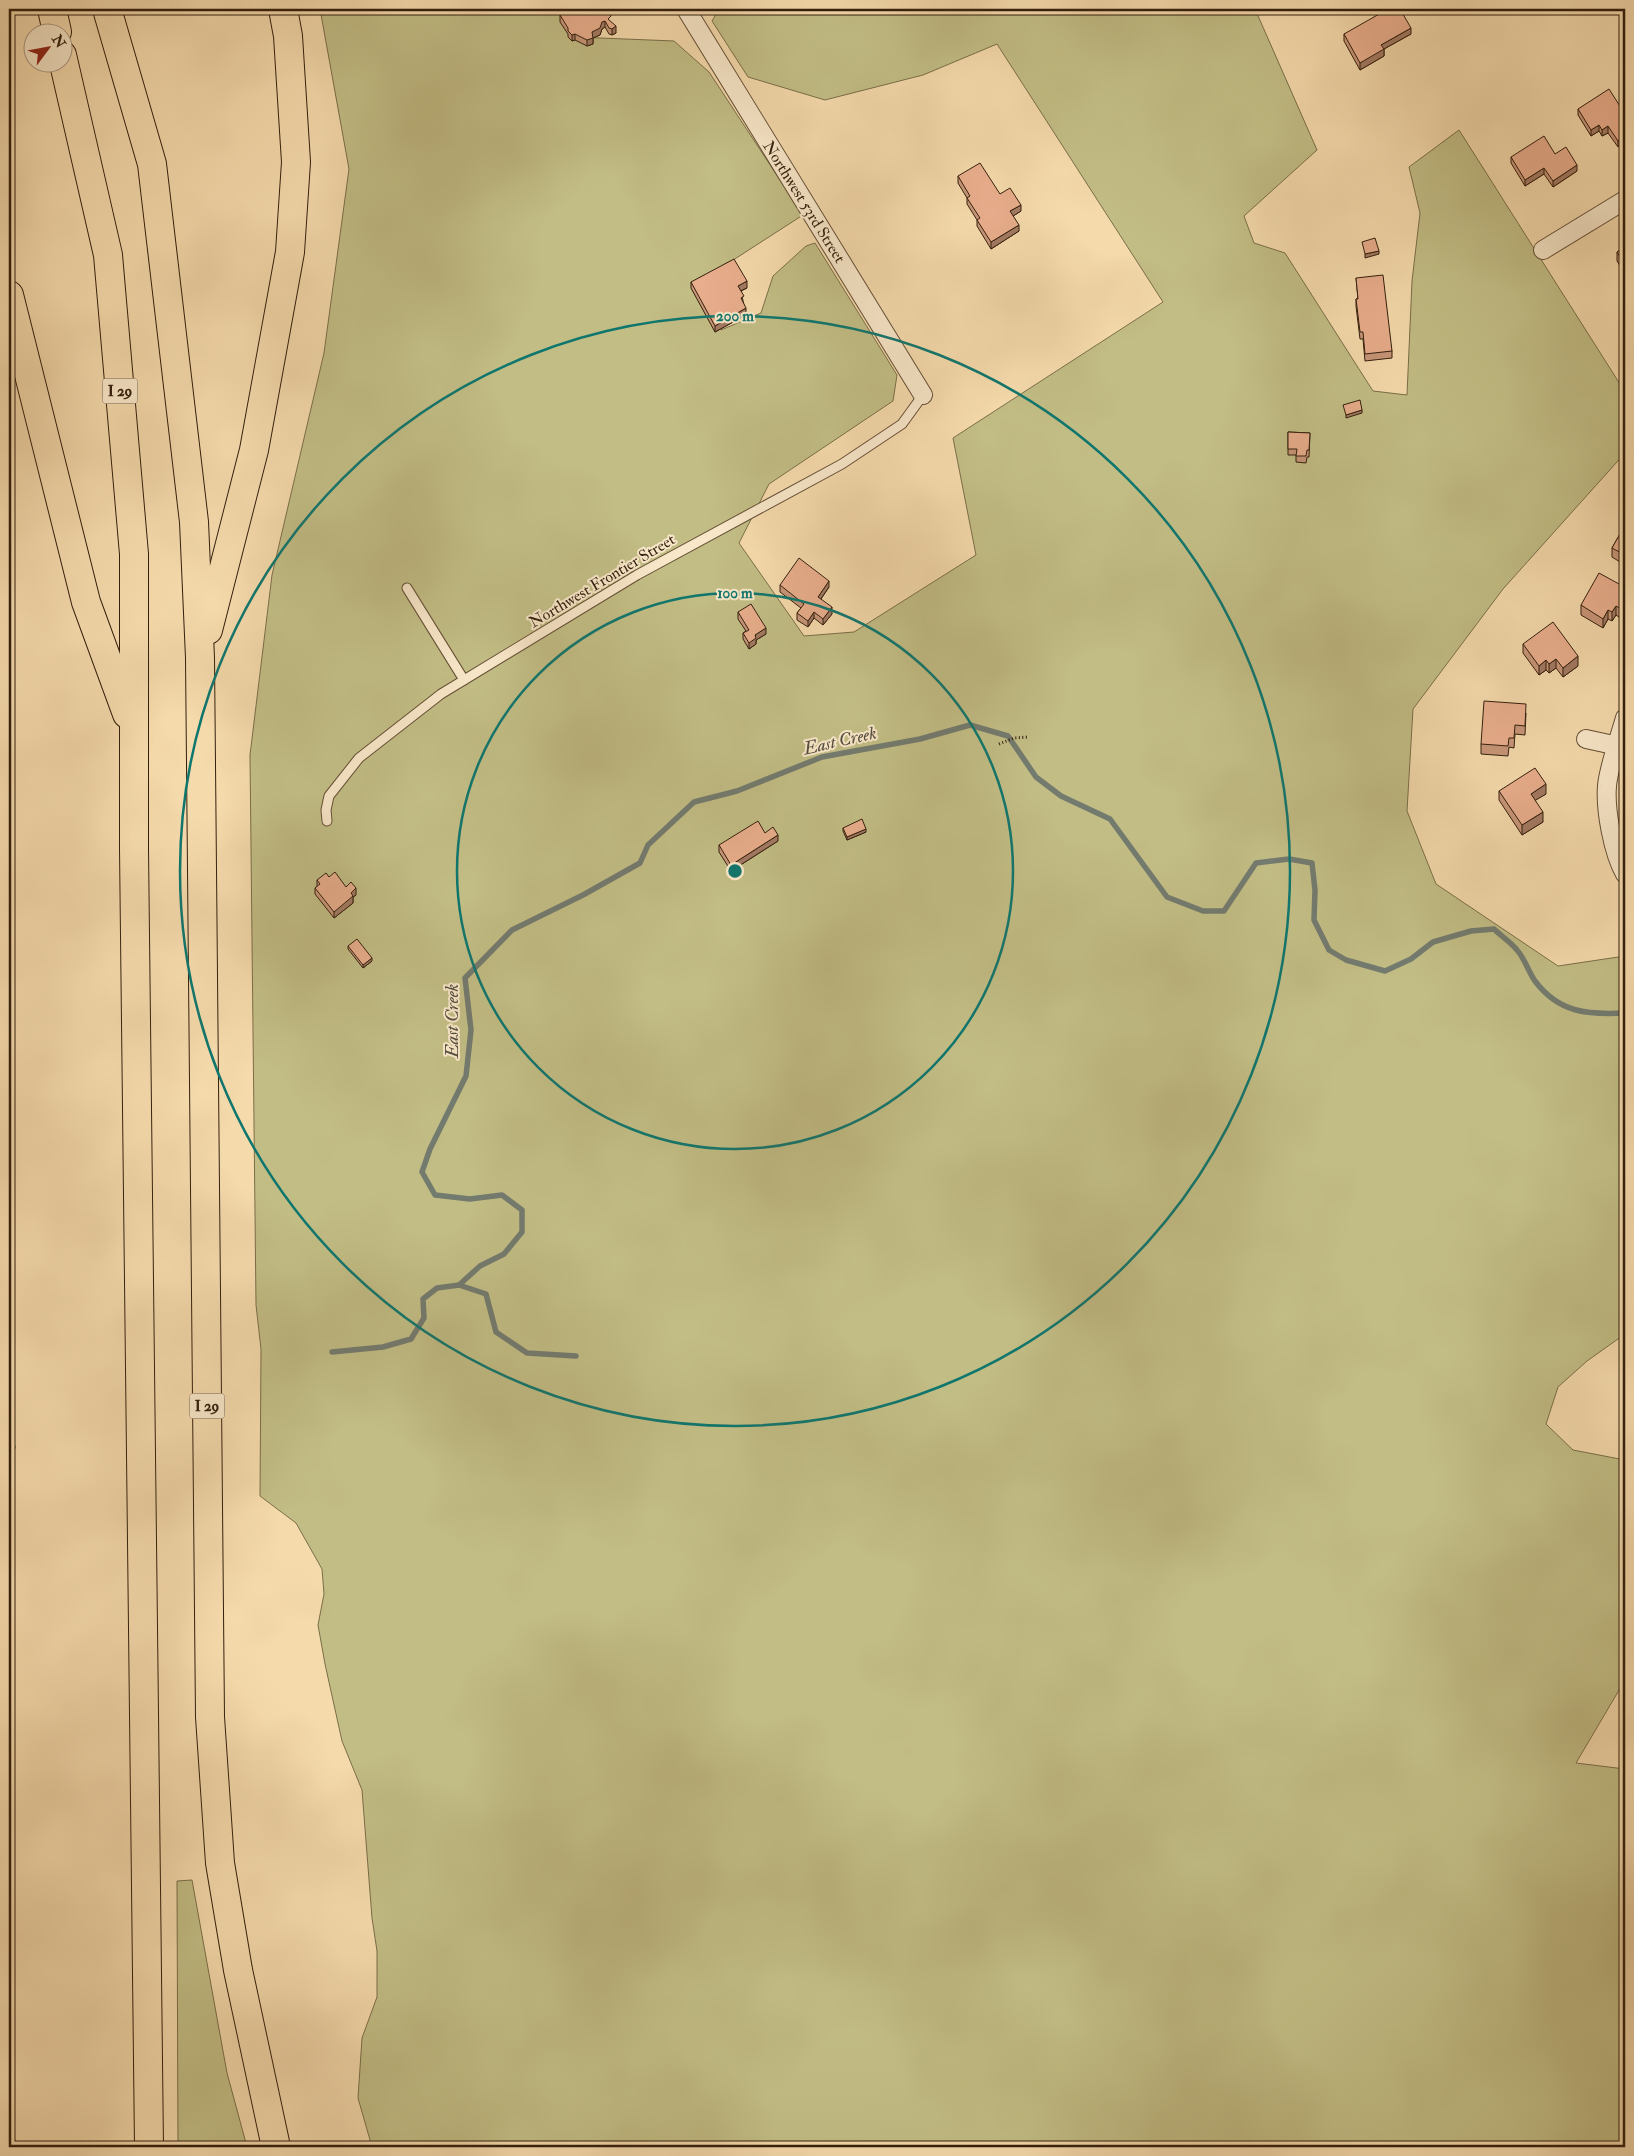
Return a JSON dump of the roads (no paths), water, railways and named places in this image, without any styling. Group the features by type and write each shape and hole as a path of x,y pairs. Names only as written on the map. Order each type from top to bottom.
{"highway":[{"path":"52,9 55,22"},
{"name":"I 29","path":"107,9 152,164 194,522 200,658 210,1717 222,1873 238,1970 276,2147"},
{"path":"200,658 254,450 290,252 296,162 288,36 283,9"},
{"name":"I 29","path":"66,72 108,255 134,554 134,849 148,2147"},
{"path":"9,295 86,602 134,732"}],"street":[{"name":"Northwest 53rd Street","path":"686,9 923,395"},
{"path":"1542,250 1625,200"},
{"path":"1625,718 1607,786 1610,829 1625,874"},
{"path":"1586,739 1618,746"}],"lane":[{"name":"Northwest Frontier Street","path":"327,821 326,810 329,796 359,758 434,699 637,575 842,464 902,424 923,395"},
{"path":"407,588 464,680"}],"waterway":[{"name":"East Creek","path":"332,1352 383,1347 411,1339 424,1318 423,1299 437,1288 459,1285 480,1266 504,1254 522,1232 522,1210 502,1195 470,1199 435,1195 422,1172 430,1149 466,1076 471,1030 465,978 512,930 583,895 640,863 648,845 694,802 737,791 822,757 920,739 970,725 1008,736 1036,777 1061,796 1110,819 1167,897 1203,911 1224,911 1256,863 1289,859 1312,863 1315,890 1314,920 1329,950 1346,960 1385,971 1411,959 1433,942 1471,931 1494,929 1515,947 1535,981 1554,1000 1575,1010 1599,1013 1625,1013"},
{"path":"459,1285 486,1294 496,1332 527,1353 576,1356"},
{"name":"East Creek","path":"9,1448 13,1447"}]}
